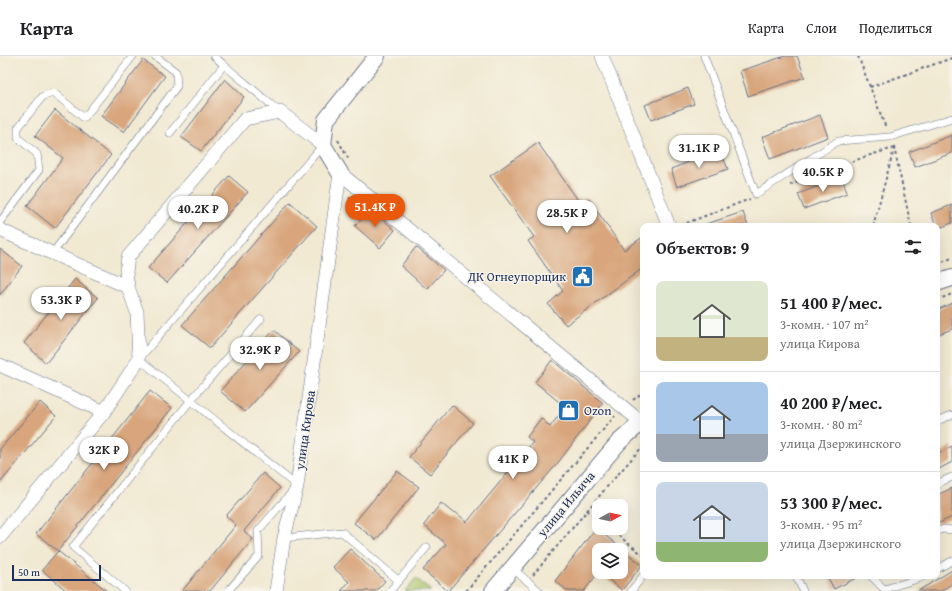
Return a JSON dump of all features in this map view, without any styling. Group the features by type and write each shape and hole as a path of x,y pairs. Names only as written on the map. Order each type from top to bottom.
{"street":[{"path":"323,145 326,120 377,56"},
{"path":"602,56 668,223"},
{"path":"0,537 104,412 139,359 137,312 128,287 126,272 128,257 245,119 280,112 323,145 340,173 624,408 640,420"},
{"name":"улица Кирова","path":"276,591 284,538 297,486 340,173"},
{"path":"0,230 128,287"},
{"path":"940,282 952,278"},
{"path":"0,366 104,412"},
{"name":"улица Ильича","path":"493,591 619,442 640,423"}],"lane":[{"path":"0,222 39,170 37,154 18,138 18,128 43,96 54,93 84,118 133,56"},
{"path":"52,254 177,86 176,72 155,56"},
{"path":"214,56 280,112"},
{"path":"704,56 756,194 838,141 890,137 952,118"},
{"path":"170,133 224,65"},
{"path":"228,591 260,556 258,531 297,486 139,359 323,145"},
{"path":"125,591 73,546 191,400 261,319"},
{"path":"940,419 952,415"},
{"path":"940,483 952,477"},
{"path":"940,530 952,530"},
{"path":"284,538 342,532 399,580"},
{"path":"390,591 427,547"},
{"path":"940,567 952,561"},
{"path":"512,568 539,591"},
{"path":"631,591 641,579"},
{"path":"797,579 803,591"},
{"path":"874,579 884,589 914,579"}],"path":[{"path":"870,87 952,58"},
{"path":"874,223 894,148"},
{"path":"940,263 952,258"},
{"path":"940,299 952,294"},
{"path":"466,591 607,424 640,395"},
{"path":"528,582 587,510 640,449"},
{"path":"587,510 592,514"},
{"path":"618,535 640,553"}],"green space":[{"path":"416,578 431,591 405,591"}],"building":[{"path":"785,56 797,56 805,77 748,96 740,71"},
{"path":"143,60 165,76 124,132 101,116"},
{"path":"225,79 244,97 201,151 181,137"},
{"path":"688,88 694,104 651,120 645,105"},
{"path":"55,110 111,155 55,228 27,206 63,158 35,136"},
{"path":"820,115 828,137 770,159 762,137"},
{"path":"952,135 952,153 915,167 909,152"},
{"path":"538,143 580,203 588,198 624,250 640,239 640,270 566,325 548,304 563,291 528,241 534,237 490,176"},
{"path":"720,150 728,169 677,187 671,169"},
{"path":"229,176 248,192 167,283 148,268"},
{"path":"842,177 847,193 804,209 798,194"},
{"path":"290,202 317,226 210,348 182,325"},
{"path":"952,205 952,223 940,228 940,223 935,223 931,213"},
{"path":"371,209 395,230 380,248 355,226"},
{"path":"743,212 747,223 709,223"},
{"path":"416,247 444,270 427,289 401,266"},
{"path":"0,249 22,266 0,295"},
{"path":"75,279 98,298 46,363 24,343"},
{"path":"952,303 952,329 940,334 940,309"},
{"path":"274,330 299,352 245,412 220,391"},
{"path":"552,360 603,403 557,464 448,591 423,570 446,544 424,525 441,503 453,513 454,511 467,522 533,442 527,437 541,418 550,427 565,407 535,382"},
{"path":"150,391 172,408 58,551 36,534"},
{"path":"40,402 56,416 0,483 0,449"},
{"path":"452,405 473,423 430,474 409,457"},
{"path":"952,446 952,462 940,468 940,452"},
{"path":"397,471 419,487 376,540 354,523"},
{"path":"263,473 280,488 244,531 253,539 210,591 182,591 236,525 226,516"},
{"path":"952,488 952,517 940,523 940,494"},
{"path":"592,533 592,535 605,535 615,543 592,543 592,579 593,579 584,591 568,591 555,581"},
{"path":"350,549 385,581 376,591 341,591 349,582 333,567"},
{"path":"58,551 107,591 67,591 42,570"},
{"path":"628,554 640,563 640,568 622,590 608,579 628,579"},
{"path":"952,570 952,584 941,591 918,591 937,579 940,579 940,577"},
{"path":"829,579 854,579 834,589"}],"place":[{"name":"ДК Огнеупорщик","path":"582,276"},
{"name":"Ozon","path":"569,410"}]}
